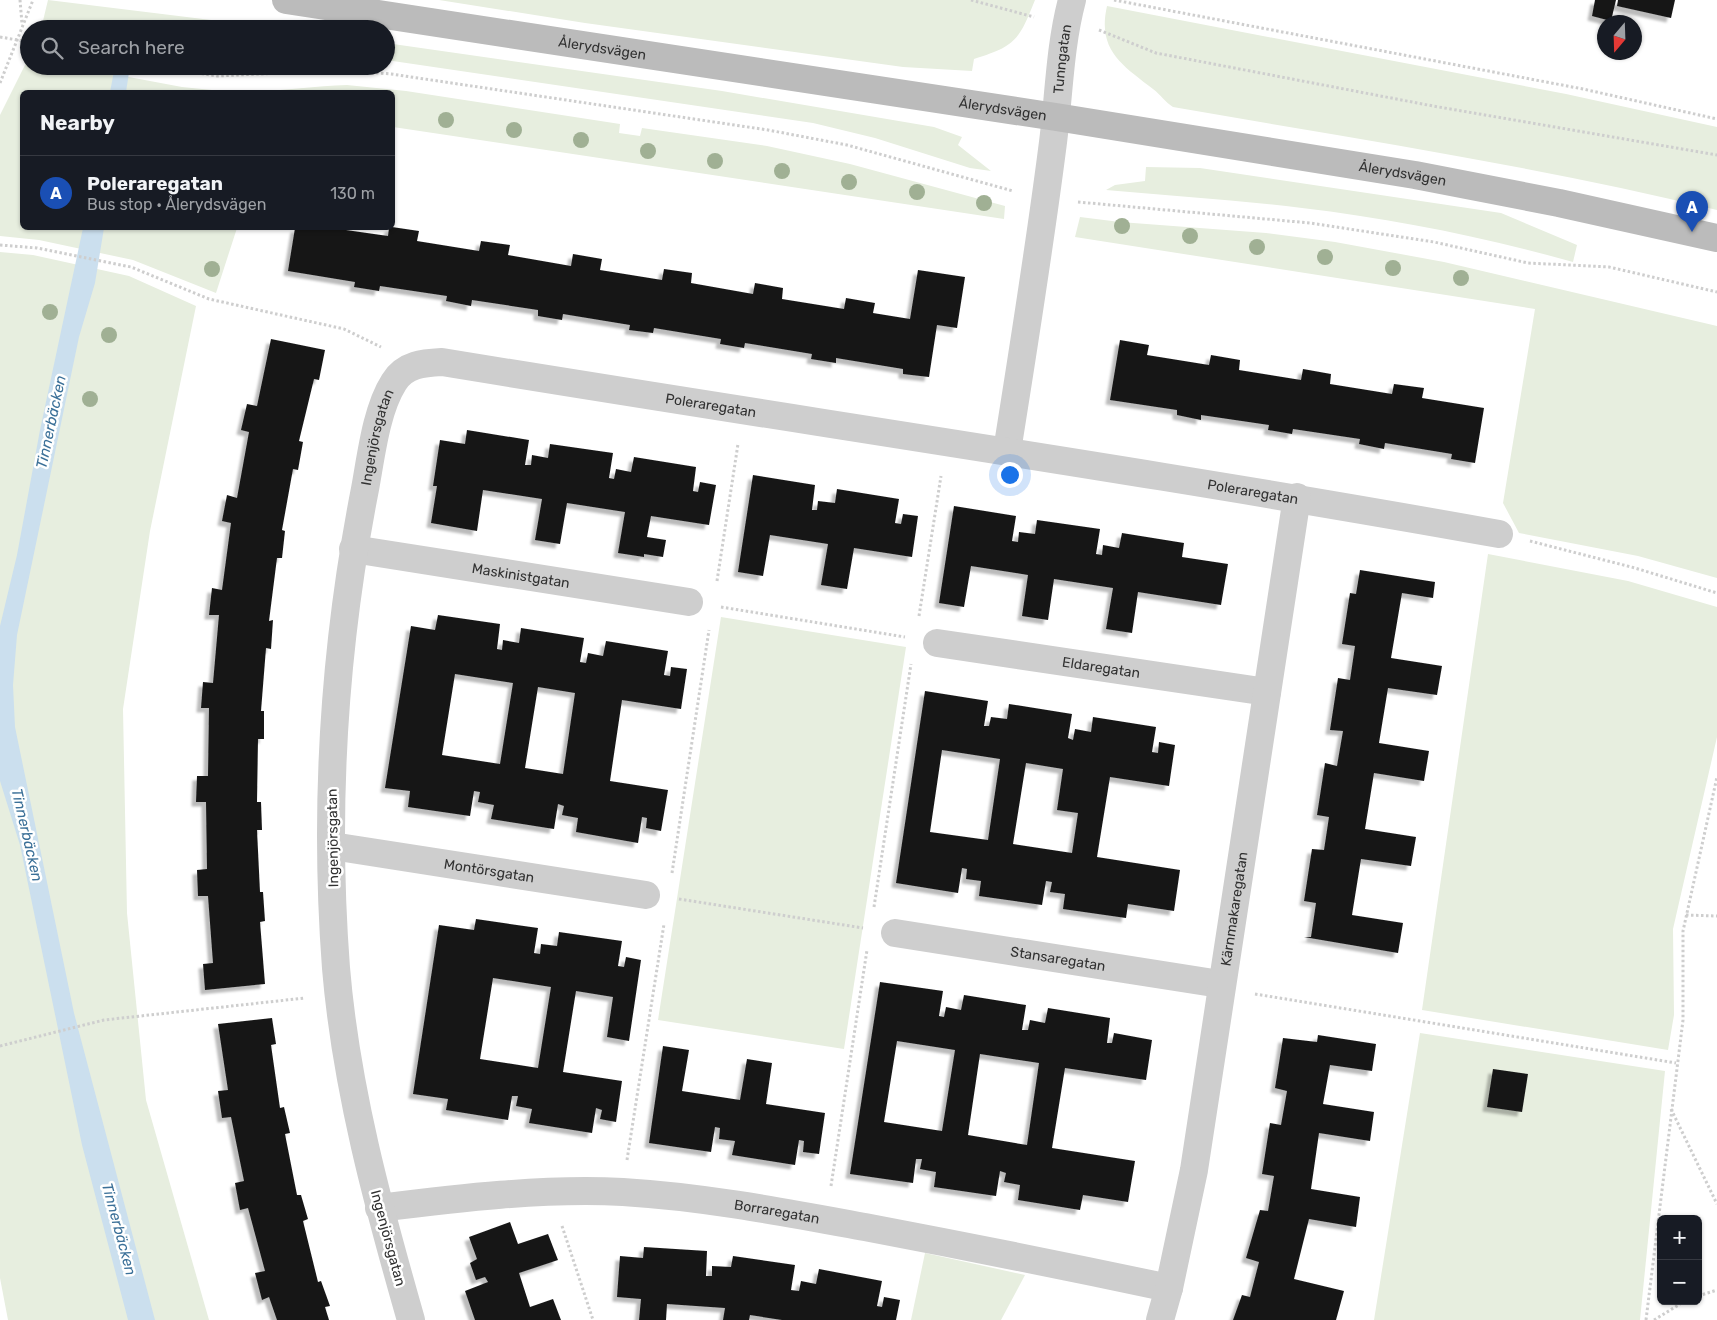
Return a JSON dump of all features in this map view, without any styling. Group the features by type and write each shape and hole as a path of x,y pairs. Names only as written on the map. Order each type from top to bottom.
{"main road":[{"name":"Ålerydsvägen","path":"286,0 1056,117 1415,175 1578,207 1717,238"}],"street":[{"name":"Tunngatan","path":"1056,117 1069,11"},
{"path":"1007,451 1046,197 1056,117"},
{"name":"Poleraregatan","path":"415,364 442,362 743,412 946,441 1297,498 1499,534"},
{"name":"Ingenjörsgatan","path":"411,1320 379,1208 356,1104 340,995 332,846 333,716 353,549 372,453 385,402 395,380 415,364"},
{"name":"Kärnmakaregatan","path":"1160,1320 1169,1288 1194,1170 1220,984 1297,498"},
{"name":"Maskinistgatan","path":"353,549 701,604"},
{"name":"Eldaregatan","path":"926,641 1266,692"},
{"name":"Montörsgatan","path":"332,846 657,896"},
{"name":"Stansaregatan","path":"883,931 1220,984"},
{"name":"Borraregatan","path":"379,1208 470,1196 622,1192 737,1204 1032,1259 1169,1288"}],"path":[{"path":"20,0 22,20"},
{"path":"24,20 33,0"},
{"path":"971,0 1069,11 1101,30 1156,53 1433,106 1717,155"},
{"path":"1114,0 1583,90 1717,119"},
{"path":"0,83 20,31"},
{"path":"0,37 20,40"},
{"path":"211,75 238,75"},
{"path":"395,75 768,130 847,145 971,180 1046,197 1114,207 1158,208 1310,223 1434,242 1528,263 1609,267 1717,292"},
{"path":"0,245 37,248 131,267 209,298 344,329 415,364"},
{"path":"622,1192 657,896 701,604 743,412"},
{"path":"825,1220 883,931 926,641 946,441"},
{"path":"1499,534 1635,568 1717,593"},
{"path":"701,604 926,641"},
{"path":"1646,1320 1670,1108 1683,1020 1682,931 1717,777"},
{"path":"657,896 883,931"},
{"path":"1686,915 1717,916"},
{"path":"1220,984 1252,994 1676,1063"},
{"path":"0,1046 104,1020 340,995"},
{"path":"1670,1108 1717,1204"},
{"path":"552,1193 593,1320"},
{"path":"1702,1295 1717,1290"},
{"path":"1654,1320 1678,1305"}],"green space":[{"path":"48,0 211,20 43,20"},
{"path":"439,0 1035,0 1025,24 1014,40 999,50 974,59 972,71 903,67 585,23"},
{"path":"1107,6 1566,94 1717,127 1717,210 1650,194 1514,167 1173,107 1122,64 1115,55 1109,45 1106,34"},
{"path":"395,44 722,91 934,127 962,137 958,145 991,171 970,168 875,138 813,123 395,61"},
{"path":"20,75 118,75 182,87 212,90 20,90 20,230 236,230 216,293 133,260 39,240 0,236 0,115"},
{"path":"347,85 406,91 620,124 619,133 640,136 642,128 767,146 850,164 1005,206 1004,219 395,127 395,90 280,90"},
{"path":"1146,167 1200,168 1501,213 1577,245 1573,262 1472,237 1405,223 1336,212 1229,200 1106,190 1115,185 1145,181"},
{"path":"1080,217 1120,222 1266,233 1335,242 1444,262 1717,326 1717,578 1638,556 1519,533 1503,503 1535,309 1075,237"},
{"path":"0,252 33,255 129,276 196,306 150,531 123,709 127,913 146,1100 209,1320 8,1320 0,1278"},
{"path":"1488,554 1628,581 1717,607 1717,737 1673,929 1674,1015 1668,1050 1422,1010"},
{"path":"721,617 906,647 844,1049 658,1020"},
{"path":"1420,1033 1665,1071 1640,1320 1374,1320"},
{"path":"925,1253 1025,1275 1001,1320 911,1320"}],"water":[{"path":"113,75 129,75 126,90 110,90"},
{"name":"Tinnerbäcken","path":"83,230 104,230 95,283 79,337 17,635 13,685 15,727 74,1013 155,1320 128,1320 82,1145 20,845 0,781 0,626 17,555 40,430"}],"building":[{"path":"1595,0 1616,0 1612,15 1597,15 1597,17 1592,16"},
{"path":"1618,0 1675,0 1671,18 1617,6"},
{"path":"395,227 419,231 417,241 479,251 481,241 510,245 508,255 571,266 573,254 602,259 600,270 662,280 664,269 692,273 691,283 753,294 755,283 783,288 782,299 844,309 846,298 875,303 873,313 910,319 918,270 965,277 957,328 937,325 929,377 903,374 903,369 836,358 836,363 811,359 812,354 745,343 744,348 720,344 721,339 654,328 653,333 629,330 630,325 563,314 562,320 538,316 538,310 472,300 471,306 446,301 447,296 380,286 379,291 354,287 355,282 288,271 295,230 346,230 388,236 389,230 395,230"},
{"path":"271,339 325,350 319,380 314,379 299,441 303,442 298,470 293,469 282,530 285,531 282,558 277,558 269,621 273,620 271,649 266,648 261,711 264,711 264,739 258,739 257,802 261,802 262,830 257,830 260,892 263,892 265,921 260,922 265,984 205,990 203,964 213,963 208,896 198,896 197,870 207,869 206,802 196,802 197,776 208,776 209,708 201,708 203,682 213,683 219,615 209,615 212,588 222,590 231,523 222,521 227,495 237,498 249,432 241,430 247,404 257,406"},
{"path":"1120,340 1149,345 1147,355 1209,365 1211,355 1240,360 1239,370 1301,380 1303,369 1331,374 1330,384 1392,394 1394,384 1424,388 1422,398 1484,408 1475,463 1451,459 1452,454 1385,443 1384,449 1359,444 1360,439 1293,429 1292,434 1268,430 1269,425 1201,415 1201,420 1177,415 1177,410 1110,400"},
{"path":"467,430 529,440 525,465 531,465 532,455 548,458 550,444 613,453 609,478 614,479 616,469 631,472 634,457 696,467 693,491 698,492 700,482 716,485 709,525 651,516 647,537 666,540 663,557 644,554 644,557 618,553 625,512 567,503 560,544 535,540 542,499 483,490 477,531 431,523 437,486 433,486 440,440 465,444"},
{"path":"753,475 815,485 812,510 817,510 818,501 835,503 837,489 899,499 895,523 901,524 903,514 918,516 912,557 854,548 847,589 821,585 828,544 770,535 763,576 738,572"},
{"path":"954,506 1016,516 1012,541 1018,542 1019,532 1035,534 1037,520 1100,529 1096,554 1102,555 1103,545 1119,548 1122,533 1184,543 1182,557 1228,564 1221,605 1138,592 1132,633 1106,629 1113,588 1054,579 1048,620 1022,616 1028,575 971,566 964,607 939,603"},
{"path":"1360,570 1435,582 1433,598 1402,593 1391,658 1442,666 1437,695 1388,688 1379,743 1429,751 1424,781 1374,773 1365,829 1416,837 1411,866 1361,859 1352,915 1403,923 1398,953 1304,937 1311,937 1316,903 1304,901 1312,849 1324,850 1329,817 1317,815 1325,763 1337,766 1343,731 1330,730 1338,678 1350,680 1355,646 1342,644 1350,593 1356,594"},
{"path":"438,615 500,624 497,649 502,650 503,640 519,643 521,628 584,638 580,662 586,663 588,653 603,656 606,641 668,651 664,675 670,676 671,667 687,669 681,709 622,700 610,781 668,790 661,831 646,828 647,818 642,817 638,843 576,832 578,818 562,815 564,806 558,804 554,829 491,819 494,805 478,802 480,792 474,791 470,816 408,807 410,791 385,788 411,626 435,630","holes":["455,674 513,683 500,764 442,755","538,687 575,693 563,774 525,768"]},
{"path":"925,691 988,701 984,726 989,726 991,717 1007,719 1009,704 1072,714 1068,738 1073,740 1075,729 1091,732 1093,717 1156,727 1152,752 1158,753 1159,742 1175,745 1169,786 1110,777 1097,857 1180,870 1174,911 1128,904 1126,918 1063,909 1065,894 1050,892 1052,882 1046,881 1042,905 979,896 981,881 966,879 967,869 962,868 958,893 896,883","holes":["942,750 1000,759 988,840 930,832","1026,763 1063,769 1057,810 1078,813 1072,853 1013,844"]},
{"path":"476,919 538,928 534,953 540,954 541,944 557,946 559,932 622,941 618,966 624,967 626,957 641,960 629,1041 607,1037 613,997 576,991 563,1072 622,1081 616,1122 600,1119 602,1110 596,1108 592,1133 529,1123 532,1109 516,1106 518,1096 512,1096 508,1120 446,1110 448,1099 413,1094 439,925 474,930","holes":["493,978 551,987 538,1068 480,1059"]},
{"path":"880,982 943,991 939,1016 944,1017 946,1007 961,1010 964,995 1026,1005 1022,1030 1028,1030 1030,1020 1045,1023 1048,1008 1110,1018 1107,1043 1112,1043 1114,1033 1152,1040 1146,1080 1065,1068 1052,1148 1135,1161 1128,1202 1083,1195 1080,1210 1018,1200 1020,1185 1004,1182 1006,1173 1000,1171 996,1196 934,1187 936,1172 920,1169 922,1159 916,1159 913,1183 850,1174","holes":["897,1041 955,1050 942,1131 884,1122","980,1054 1039,1063 1027,1145 968,1135"]},
{"path":"272,1018 276,1044 271,1045 280,1108 284,1107 290,1133 285,1134 297,1195 301,1195 308,1219 303,1221 318,1282 321,1281 330,1306 325,1307 329,1320 277,1320 269,1297 262,1300 255,1273 265,1271 248,1208 240,1210 235,1183 244,1181 231,1117 222,1118 218,1091 228,1090 218,1024"},
{"path":"1318,1035 1376,1044 1372,1071 1330,1065 1323,1104 1374,1112 1370,1141 1319,1133 1311,1189 1360,1197 1356,1227 1309,1219 1294,1279 1344,1291 1336,1320 1233,1320 1242,1295 1250,1297 1259,1262 1246,1258 1260,1210 1268,1211 1274,1176 1262,1174 1270,1123 1281,1125 1287,1091 1275,1088 1283,1038 1317,1042"},
{"path":"663,1046 689,1050 682,1091 740,1100 747,1059 772,1063 766,1104 825,1113 819,1154 803,1152 804,1141 799,1140 795,1165 732,1155 735,1141 719,1139 720,1128 715,1127 711,1152 649,1143"},
{"path":"1493,1069 1528,1074 1522,1112 1487,1107"},
{"path":"510,1222 518,1244 548,1234 558,1260 519,1273 530,1307 553,1299 561,1320 475,1320 465,1291 488,1282 485,1277 476,1280 470,1263 477,1259 469,1237"},
{"path":"644,1247 707,1251 706,1276 712,1276 712,1266 731,1267 733,1256 795,1265 791,1290 799,1291 801,1281 816,1284 819,1269 882,1281 877,1306 882,1307 884,1297 900,1300 896,1320 782,1320 750,1315 749,1320 723,1320 725,1308 667,1304 666,1320 639,1320 641,1299 617,1297 620,1256 643,1258"}],"place":[{"name":"Poleraregatan","path":"1692,232"}]}
